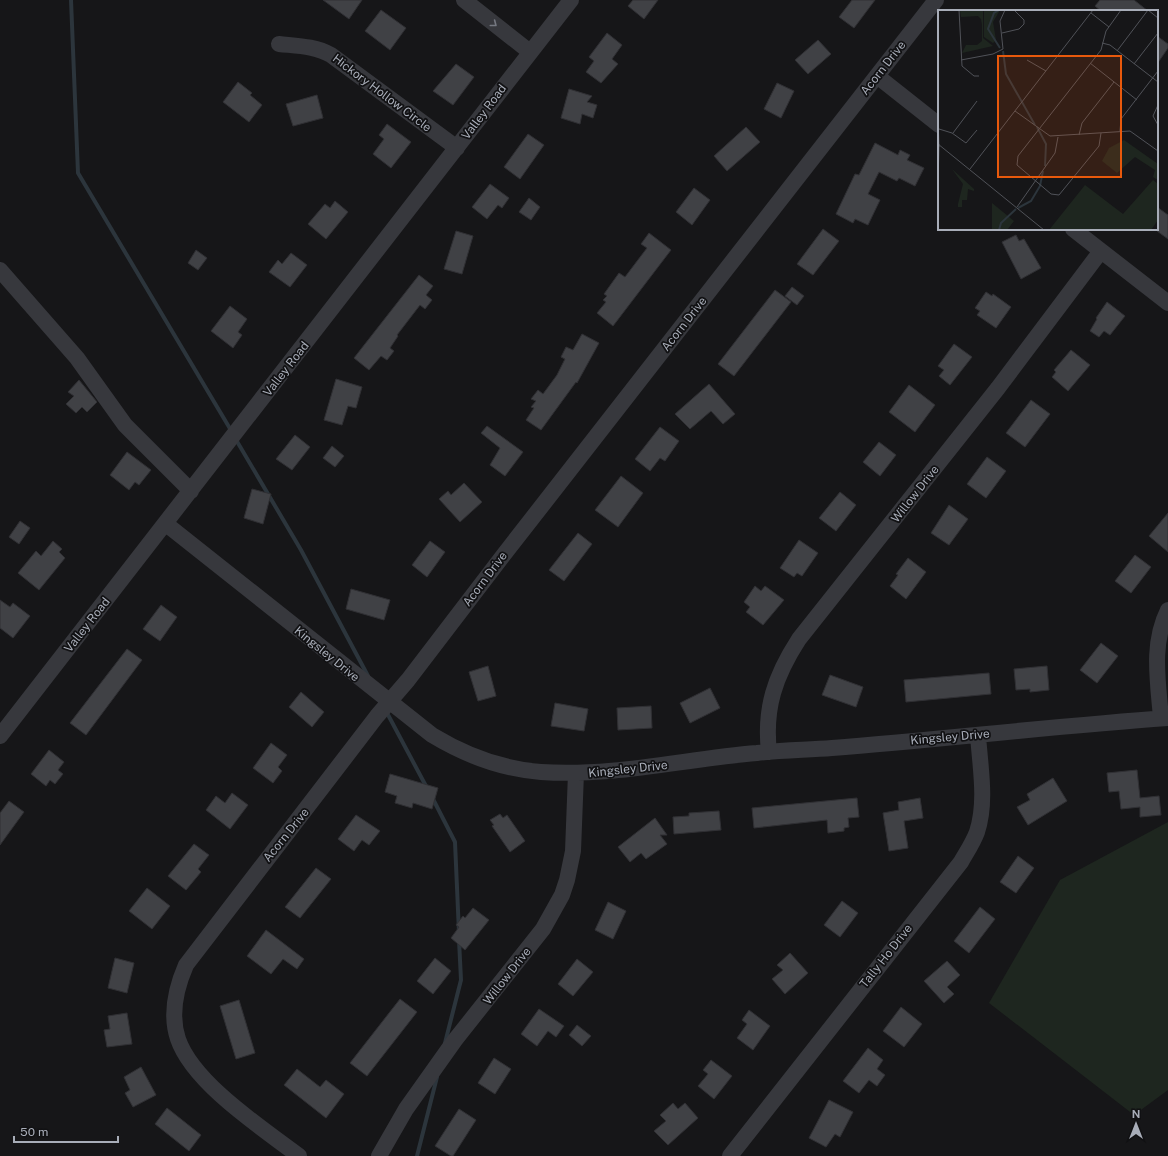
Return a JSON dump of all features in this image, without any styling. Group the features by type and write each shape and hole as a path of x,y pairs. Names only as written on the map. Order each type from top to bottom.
{"street":[{"path":"464,0 530,52"},
{"name":"Valley Road","path":"0,736 166,524 571,0"},
{"name":"Acorn Drive","path":"299,1156 241,1112 209,1083 194,1067 178,1039 174,1012 176,997 181,976 194,952 388,702 408,680 936,0"},
{"name":"Hickory Hollow Circle","path":"279,44 309,47 323,50 332,55 457,148"},
{"path":"877,76 938,124"},
{"path":"1074,230 1168,303"},
{"name":"Willow Drive","path":"769,752 767,734 768,710 772,694 782,669 799,639 984,406 1101,251"},
{"path":"0,270 77,358 125,425 191,491"},
{"name":"Kingsley Drive","path":"166,524 388,702 432,735 466,754 500,765 522,770 576,773 620,771 769,752 1164,718"},
{"path":"1164,718 1156,650 1162,621 1168,610"},
{"name":"Tally Ho Drive","path":"730,1156 961,862 972,843 981,815 982,793 978,735"},
{"name":"Willow Drive","path":"378,1156 406,1110 455,1040 543,929 562,895 567,880 573,851 576,773"}],"shaded area":[{"path":"1168,822 1168,1090 1134,1115 989,1003 1060,880"}],"building":[{"path":"323,0 362,0 349,19"},
{"path":"633,0 658,0 644,19 628,6"},
{"path":"852,0 875,0 854,28 839,17"},
{"path":"1100,0 1134,0 1147,10 1100,10 1095,6"},
{"path":"381,10 406,28 390,50 365,31"},
{"path":"607,33 622,45 612,59 618,64 601,83 586,72 594,61 589,57"},
{"path":"1158,37 1168,44 1168,48 1158,63"},
{"path":"818,40 831,54 808,74 795,60"},
{"path":"456,64 474,77 453,105 433,91"},
{"path":"238,82 252,93 250,95 262,105 249,122 223,102"},
{"path":"777,83 794,91 781,118 764,109"},
{"path":"569,89 592,96 587,102 597,105 593,118 582,114 580,124 561,118"},
{"path":"317,95 323,118 293,126 286,104"},
{"path":"387,124 411,142 391,168 373,154 384,139 379,135"},
{"path":"746,127 760,142 727,171 714,156"},
{"path":"528,134 544,145 520,179 504,167"},
{"path":"875,143 898,155 900,150 910,155 907,160 924,168 915,186 899,178 897,181 879,172 868,194 880,200 868,225 855,219 853,223 836,214 855,174 859,175"},
{"path":"490,184 509,198 502,208 498,205 487,219 472,207"},
{"path":"694,188 710,200 692,225 676,212"},
{"path":"529,198 540,207 531,220 519,212"},
{"path":"335,201 348,212 326,239 308,224 325,204 330,208"},
{"path":"1158,208 1168,215 1168,239 1157,231"},
{"path":"823,229 839,241 813,275 797,264"},
{"path":"456,231 473,236 462,274 444,269"},
{"path":"649,233 671,250 613,326 597,313 606,302 603,300 607,296 604,294 619,273 625,277 647,248 641,244"},
{"path":"1016,235 1019,241 1024,239 1041,268 1021,279 1002,242"},
{"path":"196,250 207,258 198,270 188,263"},
{"path":"291,253 307,265 290,287 269,272 278,260 282,264"},
{"path":"419,275 433,286 426,295 432,300 425,309 420,305 397,335 398,336 390,348 394,351 387,360 381,356 369,370 354,358"},
{"path":"792,287 804,296 797,305 785,296"},
{"path":"775,290 791,302 734,376 718,364"},
{"path":"986,292 992,296 993,294 1011,307 996,328 977,315 980,311 975,308"},
{"path":"1107,302 1125,316 1110,335 1104,331 1099,337 1090,331 1097,319 1096,318"},
{"path":"230,306 247,319 238,332 242,335 233,348 211,331"},
{"path":"582,334 599,343 577,383 576,382 541,430 526,420 534,408 531,407 536,401 531,399 538,390 543,394 557,375 565,359 561,357 566,347 573,350"},
{"path":"954,344 972,357 950,385 939,376 944,370 938,366"},
{"path":"1071,350 1090,365 1068,391 1052,377 1056,372 1054,370"},
{"path":"336,379 362,387 356,408 348,406 342,425 324,420"},
{"path":"79,380 97,402 87,412 82,407 76,413 66,404 74,396 68,392"},
{"path":"709,384 735,414 723,424 711,411 690,429 675,414"},
{"path":"909,385 935,405 915,432 889,412"},
{"path":"1031,400 1050,414 1025,447 1006,433"},
{"path":"487,426 523,452 505,476 490,465 500,448 481,433"},
{"path":"660,427 679,441 665,461 660,458 650,471 635,459"},
{"path":"295,435 310,447 292,470 276,459"},
{"path":"879,442 896,455 880,476 863,462"},
{"path":"332,446 344,456 335,467 323,458"},
{"path":"127,452 151,470 139,485 135,482 129,490 110,475"},
{"path":"987,457 1006,471 986,498 967,484"},
{"path":"621,476 643,493 618,527 595,510"},
{"path":"464,483 482,502 460,522 439,499 448,491 451,495"},
{"path":"252,489 271,494 263,524 244,518"},
{"path":"840,492 856,505 836,531 819,518"},
{"path":"949,505 968,519 949,545 931,533"},
{"path":"1168,513 1168,552 1149,536"},
{"path":"20,521 30,528 19,544 9,537"},
{"path":"578,533 592,544 564,581 549,570"},
{"path":"799,540 818,553 802,576 797,573 794,577 780,568"},
{"path":"53,541 62,549 59,552 65,558 39,590 18,573 36,551 41,556"},
{"path":"430,541 445,552 427,577 412,565"},
{"path":"1135,555 1151,567 1131,593 1115,581"},
{"path":"908,558 926,572 906,599 890,586 898,575 896,574"},
{"path":"755,586 761,591 765,586 784,600 763,625 746,612 750,607 744,602"},
{"path":"351,589 390,600 384,620 346,609"},
{"path":"0,600 10,607 13,603 30,616 13,638 0,628"},
{"path":"161,605 177,617 160,641 143,629"},
{"path":"1101,643 1118,656 1097,683 1080,670"},
{"path":"127,649 142,660 86,735 70,723"},
{"path":"488,666 496,696 478,701 469,672"},
{"path":"1047,666 1049,690 1030,692 1030,689 1016,690 1014,669"},
{"path":"989,673 991,694 906,702 904,680"},
{"path":"830,675 863,687 856,707 822,695"},
{"path":"710,688 720,708 690,723 680,703"},
{"path":"301,692 324,712 312,727 289,707"},
{"path":"555,703 588,709 584,731 551,726"},
{"path":"651,706 652,728 618,730 617,708"},
{"path":"271,743 287,755 278,767 282,771 273,783 253,768"},
{"path":"49,750 64,762 58,770 63,774 55,784 50,780 46,786 31,774"},
{"path":"1137,770 1140,798 1159,796 1161,815 1140,817 1140,807 1121,809 1119,791 1109,792 1107,773"},
{"path":"390,774 438,788 432,809 413,803 412,808 395,803 397,796 385,792"},
{"path":"1053,778 1067,801 1028,825 1017,807 1030,800 1027,794"},
{"path":"232,793 248,805 230,829 206,810 216,796 225,803"},
{"path":"857,798 859,817 848,818 849,827 844,828 844,831 828,833 827,820 754,828 752,808"},
{"path":"920,798 923,818 904,821 908,848 889,851 883,813 899,810 898,802"},
{"path":"9,801 24,812 0,845 0,813"},
{"path":"719,811 721,830 674,834 673,817 689,816 689,813"},
{"path":"500,814 503,818 507,815 525,841 510,852 492,826 494,825 490,820"},
{"path":"356,815 380,831 369,845 362,840 354,851 338,839"},
{"path":"655,818 667,835 660,835 667,844 646,859 641,853 630,862 618,847"},
{"path":"194,844 209,855 198,869 201,872 186,890 168,876"},
{"path":"1018,856 1034,868 1016,893 1000,882"},
{"path":"316,868 331,879 300,918 285,907"},
{"path":"147,888 170,906 152,929 129,911"},
{"path":"842,901 858,913 840,937 824,925"},
{"path":"608,902 626,911 613,939 595,930"},
{"path":"980,907 995,919 969,953 954,941"},
{"path":"473,908 489,920 465,950 451,938 459,927 456,925 463,916 465,918"},
{"path":"266,930 304,959 297,969 283,959 271,974 247,956"},
{"path":"790,953 808,973 785,994 772,979 783,970 777,965"},
{"path":"115,958 134,963 127,993 108,988"},
{"path":"435,958 451,971 433,994 417,981"},
{"path":"577,959 593,972 573,996 558,984"},
{"path":"947,961 960,975 947,987 954,994 944,1003 924,981"},
{"path":"400,999 417,1012 367,1076 350,1063"},
{"path":"239,1000 255,1053 236,1059 220,1006"},
{"path":"901,1007 922,1024 904,1047 883,1031"},
{"path":"539,1009 564,1026 556,1037 548,1031 537,1046 521,1034"},
{"path":"749,1010 770,1026 753,1050 737,1038 747,1024 742,1020"},
{"path":"127,1013 132,1044 107,1047 104,1030 110,1029 108,1016"},
{"path":"577,1025 591,1036 582,1046 569,1035"},
{"path":"868,1048 883,1060 877,1069 885,1075 877,1086 869,1080 859,1093 843,1081"},
{"path":"494,1058 511,1069 495,1094 478,1083"},
{"path":"711,1060 732,1076 714,1099 698,1086 708,1074 703,1070"},
{"path":"141,1067 156,1095 133,1107 125,1093 130,1090 124,1077"},
{"path":"297,1069 320,1087 326,1080 344,1094 326,1118 284,1085"},
{"path":"829,1100 853,1112 840,1137 835,1134 826,1147 809,1138"},
{"path":"673,1103 678,1109 685,1103 698,1118 668,1145 654,1131 666,1121 660,1115"},
{"path":"167,1108 201,1135 189,1151 155,1124"},
{"path":"459,1109 476,1120 453,1156 451,1156 435,1146"}],"waterway":[{"path":"71,0 78,173 232,432"},
{"path":"235,438 301,550 368,676"},
{"path":"386,711 427,788"},
{"path":"432,797 455,842 459,933"},
{"path":"445,1043 461,980 459,940"},
{"path":"417,1156 437,1077"}]}
